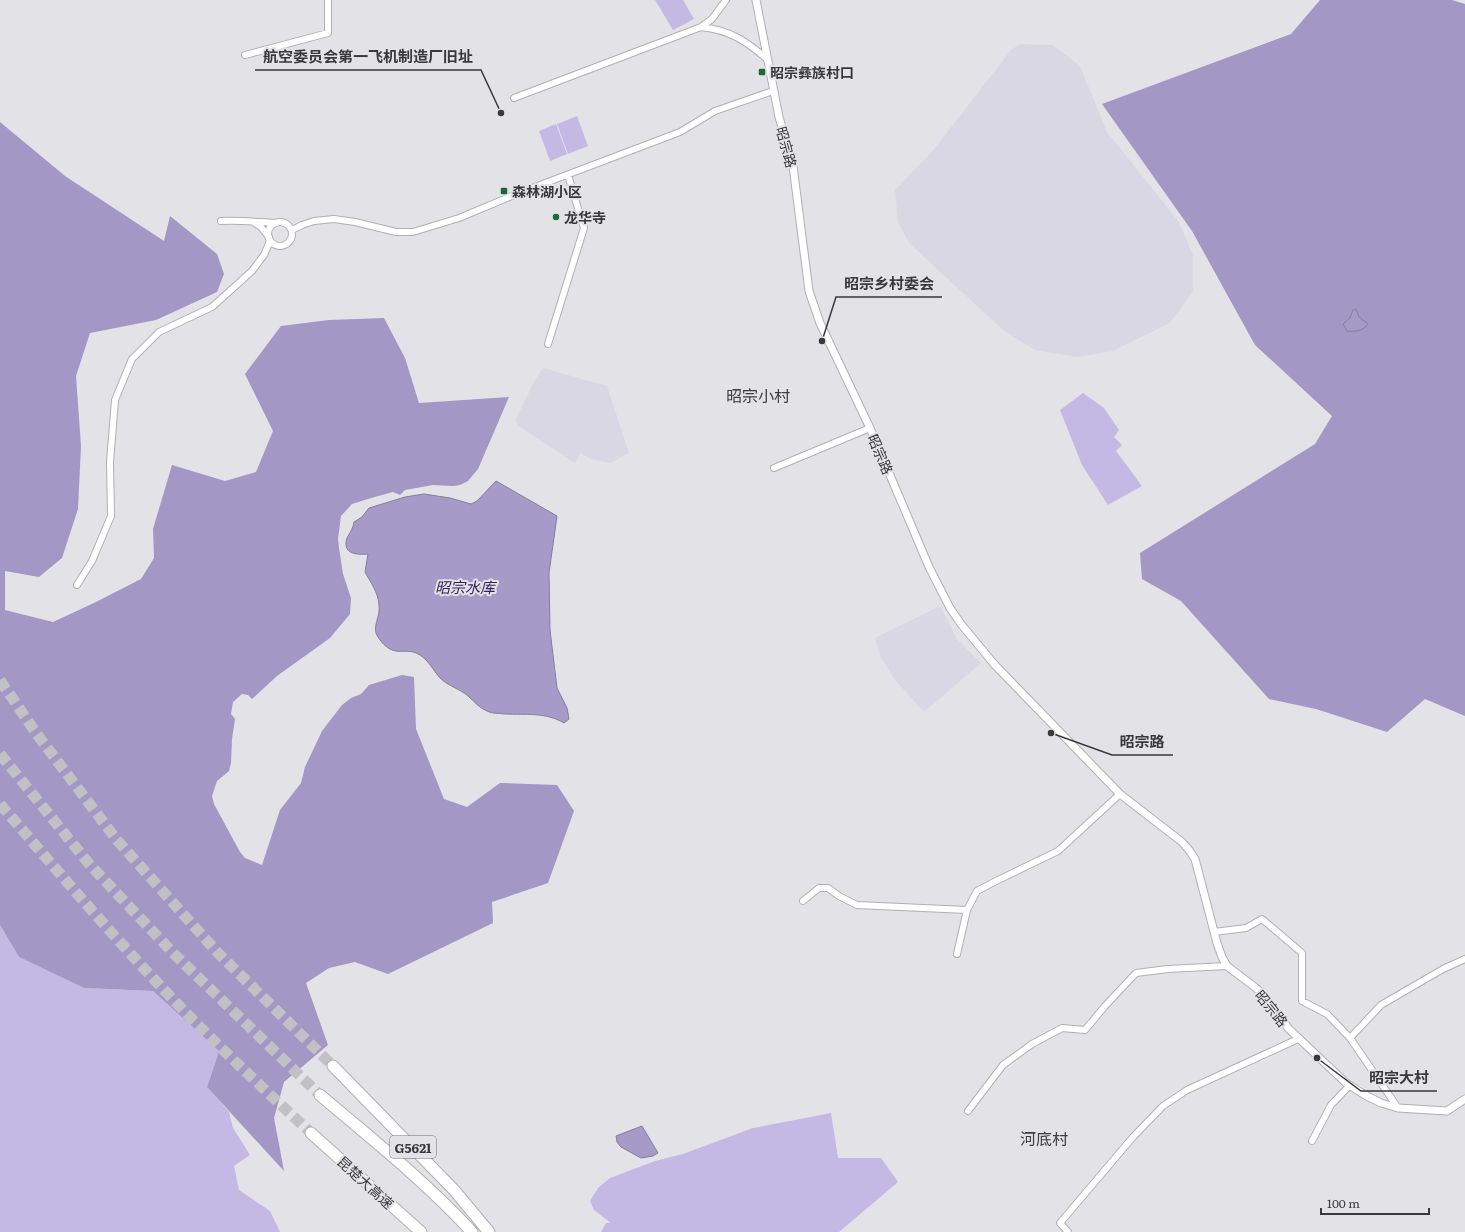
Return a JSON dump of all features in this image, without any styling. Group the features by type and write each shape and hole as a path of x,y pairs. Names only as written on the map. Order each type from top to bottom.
{"highway":[{"name":"G5621","path":"333,1066 454,1190 489,1232"},
{"name":"G5621","path":"320,1095 423,1183 472,1232"},
{"name":"昆楚大高速","path":"311,1133 421,1232"}],"street":[{"path":"245,55 328,33 328,0"},
{"path":"514,98 701,27 712,19 726,0"},
{"name":"昭宗路","path":"756,0 778,117 793,166 809,291 820,323 870,428 929,567 950,608 961,624 994,664 1120,794 1182,842 1189,850 1195,859 1214,932 1222,957 1227,966 1264,996 1298,1039 1350,1086 1380,1103 1398,1108 1447,1111 1465,1099"},
{"path":"701,27 715,28 739,37 767,59"},
{"path":"292,230 314,221 334,219 355,222 396,232 413,232 459,218 519,193 680,132 715,111 773,91"},
{"path":"548,344 584,228 568,175"},
{"path":"221,221 244,220 253,222 279,222 287,224 292,230 293,234 290,241 287,244 280,246 264,255"},
{"path":"253,222 261,227 276,246 280,246"},
{"path":"77,585 92,561 111,516 110,462 115,400 132,359 159,332 212,307 252,271 264,255 269,239 270,229 275,223"},
{"path":"774,468 870,428"},
{"path":"958,954 967,910 977,891 996,880 1058,852 1120,794"},
{"path":"803,901 819,888 828,888 857,906 967,910"},
{"path":"1214,932 1246,928 1262,919 1302,953 1302,1001 1328,1014 1350,1038 1398,1108"},
{"path":"1350,1038 1381,1005 1465,958"},
{"path":"968,1111 1003,1065 1032,1044 1062,1028 1085,1030 1105,1006 1136,974 1168,969 1227,966"},
{"path":"1068,1232 1060,1223 1133,1137 1163,1106 1187,1090 1298,1039"},
{"path":"1312,1141 1331,1105 1350,1086"}],"shaded area":[{"path":"655,0 683,0 694,19 673,30"},
{"path":"1320,0 1452,0 1465,4 1465,716 1425,699 1387,732 1316,709 1269,699 1181,601 1142,579 1140,553 1315,444 1332,416 1255,345 1192,231 1102,104 1291,34"},
{"path":"1020,44 1053,45 1080,66 1107,132 1179,222 1193,255 1193,291 1170,323 1113,351 1077,357 1035,350 1004,331 909,243 898,222 895,190 931,153 1011,50"},
{"path":"577,116 588,146 568,154 557,124"},
{"path":"0,122 65,176 164,241 170,216 217,254 224,274 217,292 156,320 90,333 76,376 81,446 78,509 62,558 39,577 5,571 5,610 53,622 141,579 154,558 153,529 172,465 225,481 256,472 273,431 245,374 281,326 329,320 384,318 405,358 419,403 509,397 478,469 468,481 460,485 433,485 405,490 400,495 393,492 371,498 352,504 341,516 338,539 343,574 351,598 350,614 330,638 277,676 252,699 248,695 242,694 233,702 231,714 235,719 231,763 229,771 217,781 212,796 214,804 240,852 245,858 262,865 280,810 301,783 305,767 322,731 342,705 351,698 361,694 369,685 402,675 414,677 416,729 444,799 467,807 500,783 557,785 574,811 548,883 492,902 493,923 388,974 355,962 329,968 306,983 328,1045 284,1082 274,1118 284,1171 207,1087 219,1051 153,991 84,988 19,957 0,925"},
{"path":"556,124 567,154 550,161 539,131"},
{"path":"543,368 607,386 629,453 611,463 590,459 581,453 575,463 520,427 515,421 535,380"},
{"path":"1083,393 1104,408 1119,430 1114,437 1122,445 1116,451 1142,486 1108,505 1082,465 1060,410"},
{"path":"940,606 957,639 981,663 924,712 895,680 881,658 875,638"},
{"path":"0,925 19,957 84,988 153,991 219,1051 207,1087 229,1112 233,1128 250,1155 234,1166 239,1190 270,1211 280,1232 0,1232"},
{"path":"831,1113 838,1158 881,1158 898,1182 839,1232 601,1232 606,1223 611,1223 594,1210 590,1201 598,1188 610,1178 655,1161 683,1154 753,1128"}],"water":[{"path":"1356,309 1359,317 1368,324 1359,330 1347,331 1343,324 1350,318 1353,310"},
{"name":"昭宗水库","path":"496,481 557,516 549,573 550,630 557,688 567,708 569,719 564,723 550,717 528,714 493,713 484,710 465,694 443,681 420,655 409,651 394,651 389,649 378,637 375,630 379,609 374,588 365,572 368,554 355,554 346,547 347,538 354,522 362,517 369,508 405,497 424,494 450,498 471,504 477,501"},
{"path":"642,1126 658,1153 653,1156 641,1158 621,1147 617,1142 616,1136"}],"tunnel":[{"path":"0,680 36,733 116,839 217,952 333,1066"},
{"path":"0,754 90,865 173,953 320,1095"},
{"path":"0,804 145,970 220,1047 311,1133"}],"place":[{"name":"昭宗彝族村口","path":"762,72"},
{"name":"航空委员会第一飞机制造厂旧址","path":"501,113"},
{"name":"森林湖小区","path":"504,191"},
{"name":"龙华寺","path":"556,217"},
{"name":"昭宗乡村委会","path":"822,341"},
{"name":"昭宗路","path":"1051,733"},
{"name":"昭宗大村","path":"1317,1058"}],"district":[{"name":"昭宗小村","path":"758,395"},
{"name":"河底村","path":"1044,1138"}]}
